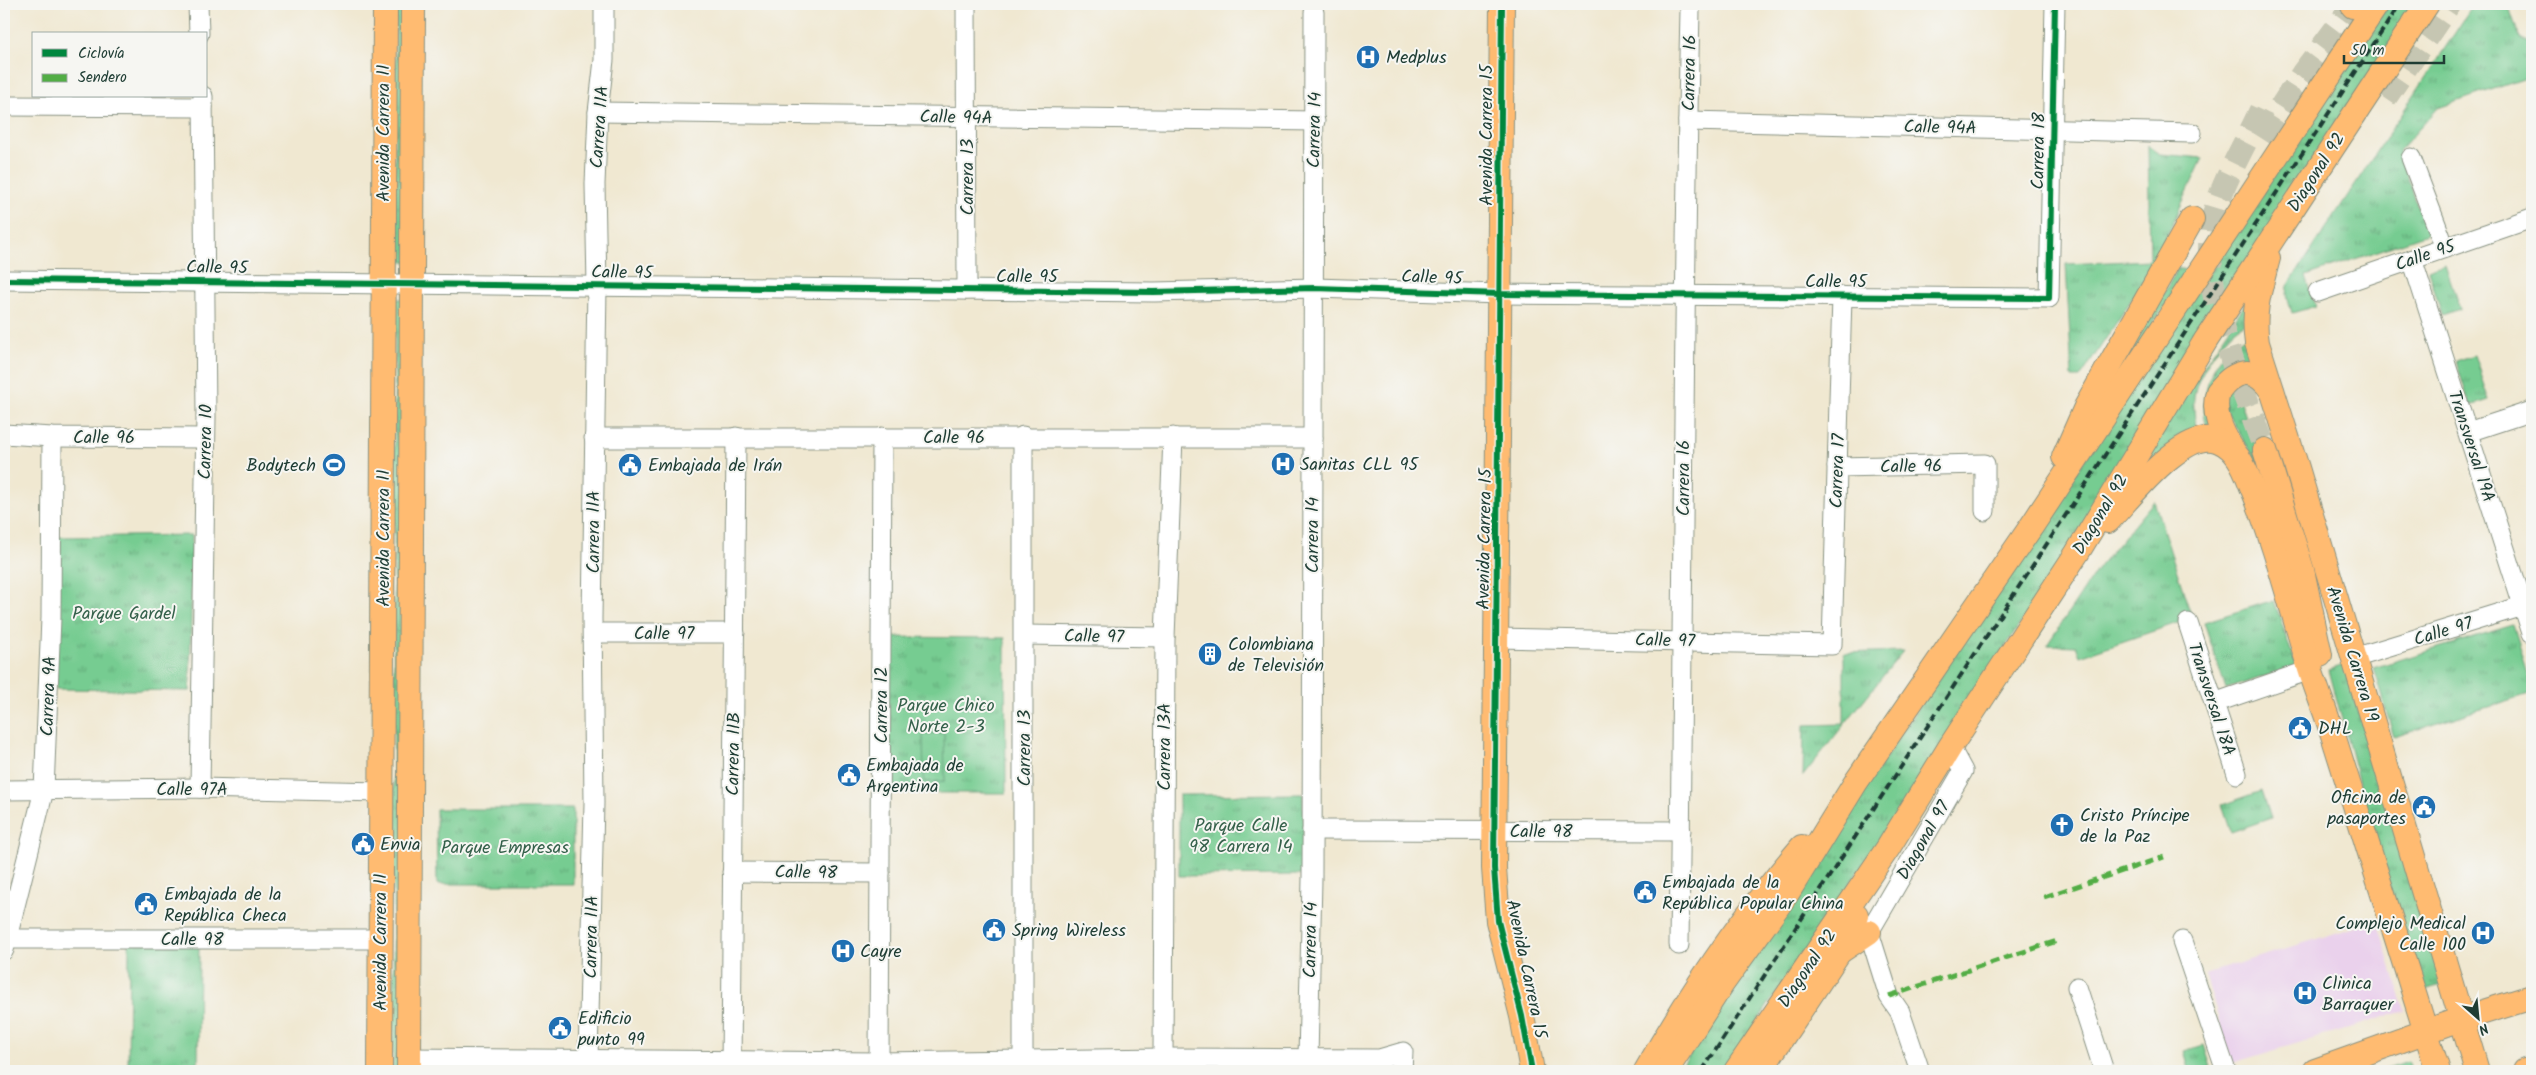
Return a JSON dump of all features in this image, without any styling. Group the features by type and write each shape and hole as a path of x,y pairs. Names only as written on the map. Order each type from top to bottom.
{"main road":[{"name":"Avenida Carrera 11","path":"380,1071 385,4"},
{"name":"Avenida Carrera 11","path":"409,1065 413,4"},
{"name":"Avenida Carrera 15","path":"1502,4 1498,638 1494,831 1495,896 1498,921 1522,1016 1532,1071"},
{"path":"1666,1071 1722,984 1788,892 1856,782 2033,524 2376,4"},
{"name":"Diagonal 92","path":"1736,1071 1888,848 1950,747 2078,553 2168,400 2427,4"},
{"path":"2301,196 2385,98"},
{"path":"2033,524 2086,407 2192,218"},
{"name":"Avenida Carrera 19","path":"2274,237 2254,316 2257,343 2354,658 2477,1071"},
{"path":"2272,391 2261,377 2254,373 2246,373 2234,377 2218,392 2216,410 2222,430 2250,482 2289,597 2310,670 2438,1071"},
{"path":"2078,553 2162,463 2183,448 2209,438 2218,440 2232,449"},
{"path":"2265,450 2312,610 2332,734"},
{"path":"1646,1071 1703,978 1731,939 1790,861 1856,782"},
{"path":"1760,1071 1839,952 1888,848"},
{"path":"1839,952 1869,932"},
{"path":"2315,1071 2461,1019 2532,997"},
{"path":"2525,1071 2532,1069"}],"street":[{"path":"198,4 199,32"},
{"name":"Carrera 13","path":"966,4 967,290"},
{"name":"Carrera 18","path":"2049,298 2055,4"},
{"name":"Carrera 11A","path":"588,1059 594,824 594,438 597,286 595,184 598,112 604,60 604,5"},
{"name":"Carrera 16","path":"1679,945 1683,641 1684,295 1690,10"},
{"name":"Carrera 14","path":"1308,1059 1312,830 1315,288 1314,12"},
{"path":"4,106 203,102"},
{"name":"Carrera 10","path":"200,788 205,438 203,102"},
{"name":"Calle 94A","path":"598,112 1315,121"},
{"name":"Calle 94A","path":"1688,121 2192,133"},
{"path":"2411,158 2445,248"},
{"name":"Calle 95","path":"2318,292 2532,218"},
{"name":"Transversal 19A","path":"2412,259 2468,432 2528,605 2532,633"},
{"name":"Calle 95","path":"4,280 1154,292 1315,288 1500,294 2049,298"},
{"name":"Carrera 17","path":"1832,645 1842,296"},
{"path":"2468,432 2532,411"},
{"name":"Calle 96","path":"4,434 52,437 205,438"},
{"name":"Carrera 13","path":"1023,436 1023,1060"},
{"name":"Calle 96","path":"594,438 1023,436 1313,438"},
{"name":"Carrera 9A","path":"5,942 44,790 52,618 52,437"},
{"name":"Carrera 11B","path":"731,1066 736,633 736,437"},
{"name":"Carrera 12","path":"879,1062 882,437"},
{"name":"Carrera 13A","path":"1163,1058 1165,637 1173,437"},
{"name":"Calle 96","path":"1837,467 1985,464 1985,511"},
{"name":"Calle 97","path":"2354,658 2528,605"},
{"name":"Transversal 18A","path":"2188,623 2237,774"},
{"name":"Calle 97","path":"593,633 736,633"},
{"name":"Calle 97","path":"1024,635 1165,637"},
{"name":"Calle 97","path":"1498,638 1832,645"},
{"path":"2214,702 2310,670"},
{"name":"Diagonal 97","path":"1869,932 1963,771 1950,747"},
{"name":"Calle 97A","path":"4,790 200,788 380,792"},
{"name":"Calle 98","path":"1312,830 1681,831"},
{"name":"Calle 98","path":"732,872 880,873"},
{"path":"1869,932 1889,996 1890,1018 1907,1071"},
{"name":"Calle 98","path":"5,942 380,939"},
{"path":"2182,941 2226,1071"},
{"path":"2077,987 2104,1071"},
{"path":"1889,996 1900,1012 1920,1071"},
{"path":"409,1065 588,1059 731,1066 1163,1058 1379,1059 1403,1052 1402,1071"}],"shaded area":[{"name":"Clinica Barraquer","path":"2377,920 2405,1011 2232,1063 2205,974"}],"green space":[{"path":"396,4 409,4 407,262 394,262"},
{"path":"2389,4 2416,4 1937,754 1724,1071 1679,1071 1912,718"},
{"path":"2474,4 2508,4 2520,39 2532,45 2532,76 2438,108 2399,151 2427,234 2306,276 2316,306 2292,313 2287,295 2288,286"},
{"path":"2148,146 2159,154 2203,158 2151,270 2080,378 2072,378 2066,264 2150,260"},
{"path":"2445,264 2460,309 2442,315 2428,270"},
{"path":"2178,268 2188,271 2104,397"},
{"path":"2257,286 2246,322 2230,333 2200,377 2194,397 2196,428 2177,437 2133,486 2166,423"},
{"path":"395,299 407,299 405,1071 393,1071"},
{"path":"2249,335 2260,366 2243,365 2214,431 2208,432 2204,404 2210,376 2226,351 2236,342"},
{"path":"2474,355 2489,400 2470,406 2456,361"},
{"path":"2235,384 2258,454 2295,589 2253,456 2225,409 2226,391"},
{"path":"2154,501 2192,618 2080,656 2076,646 2047,645 2099,567"},
{"name":"Parque Gardel","path":"192,535 190,691 56,689 59,537"},
{"path":"2274,600 2296,666 2226,689 2204,622"},
{"path":"2513,625 2532,686 2532,693 2394,737 2373,668"},
{"name":"Parque Chico Norte 2-3","path":"887,637 1005,638 1006,793 888,793"},
{"path":"1903,651 1803,776 1804,725 1844,724 1844,653"},
{"path":"2344,665 2443,985 2420,991 2361,791 2329,670"},
{"path":"944,733 945,781 924,782 923,734"},
{"path":"2262,791 2271,818 2231,832 2222,805"},
{"name":"Parque Calle 98 Carrera 14","path":"1303,794 1304,875 1179,876 1179,795"},
{"name":"Parque Empresas","path":"436,809 573,809 573,884 437,884"},
{"path":"129,942 199,942 198,1071 128,1071"},
{"path":"2204,1045 2211,1067 2190,1071 2184,1051"},
{"path":"2408,1061 2412,1071 2379,1071"}],"tunnel":[{"path":"2385,98 2449,4"},
{"path":"2261,138 2303,73 2353,6"},
{"path":"2261,110 2219,198 2210,240 2211,270 2224,332 2233,363 2265,450"}],"railway":[{"path":"1702,1071 2400,4"}],"marked path":[{"path":"2044,897 2164,857"},
{"path":"1889,996 2060,940"}],"cycle path":[{"path":"1502,4 1494,868 1498,921 1522,1016 1532,1071"},
{"path":"4,280 1154,292 1315,288 1500,294 2049,298 2055,4"}],"place":[{"name":"Medplus","path":"1368,57"},
{"name":"Sanitas CLL 95","path":"1283,464"},
{"name":"Bodytech","path":"334,465"},
{"name":"Embajada de Irán","path":"630,465"},
{"name":"Colombiana de Televisión","path":"1210,654"},
{"name":"DHL","path":"2300,728"},
{"name":"Embajada de Argentina","path":"849,775"},
{"name":"Oficina de pasaportes","path":"2424,807"},
{"name":"Cristo Príncipe de la Paz","path":"2062,825"},
{"name":"Envia","path":"363,844"},
{"name":"Embajada de la República Popular China","path":"1645,892"},
{"name":"Embajada de la República Checa","path":"146,904"},
{"name":"Spring Wireless","path":"994,930"},
{"name":"Complejo Medical Calle 100","path":"2483,933"},
{"name":"Cayre","path":"843,951"},
{"name":"Clinica Barraquer","path":"2305,993"},
{"name":"Edificio punto 99","path":"560,1028"}]}
